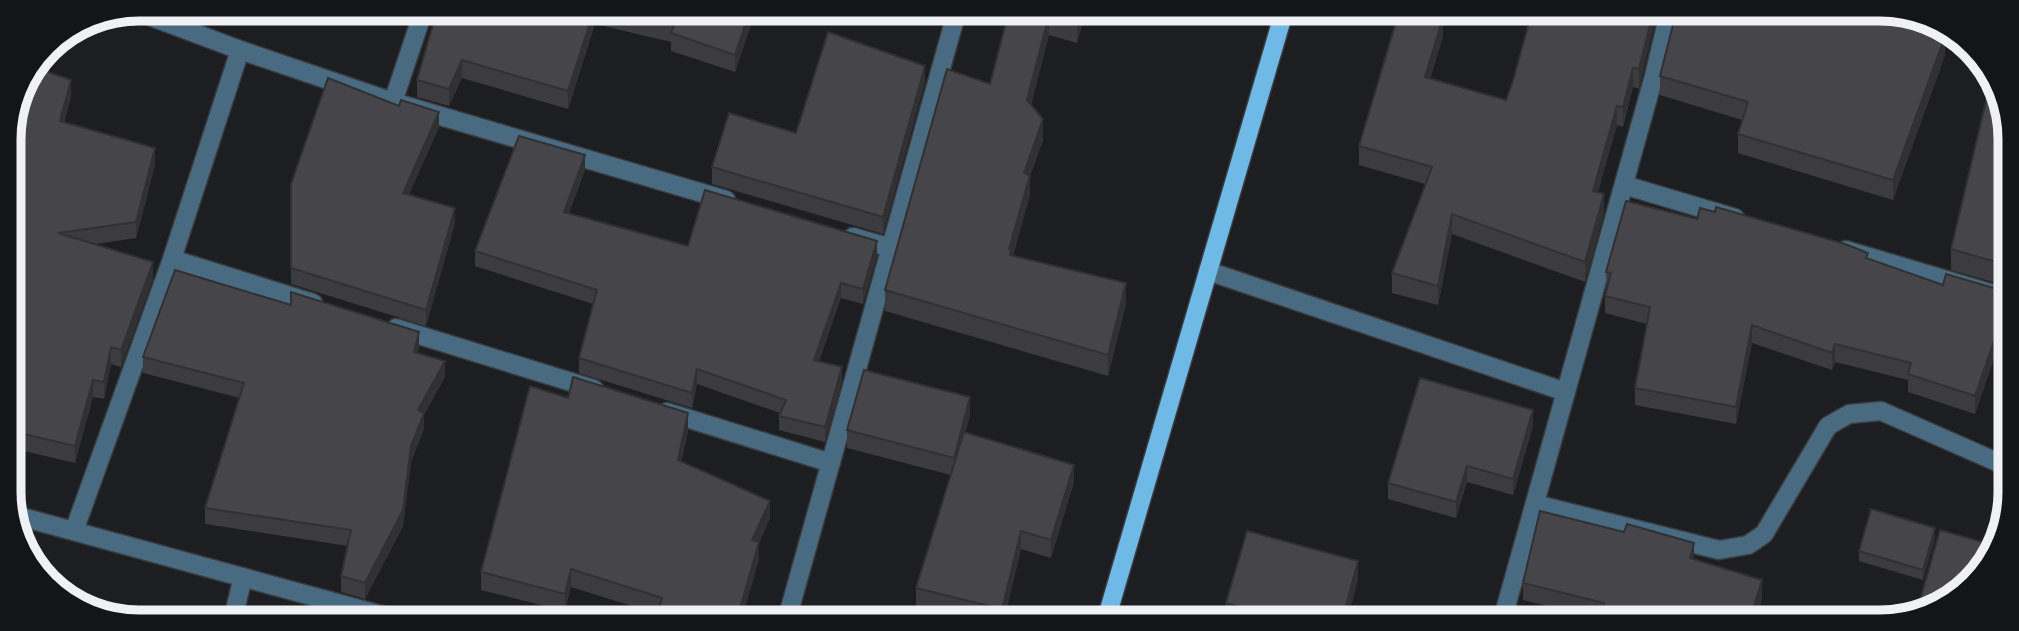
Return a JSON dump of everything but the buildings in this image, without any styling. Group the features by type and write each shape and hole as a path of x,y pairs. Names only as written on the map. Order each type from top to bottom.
{"main road":[{"path":"1109,610 1281,21"}],"street":[{"path":"162,21 393,102 747,206"},
{"path":"393,102 420,21"},
{"path":"790,610 891,248 949,21"},
{"path":"1505,610 1667,21"},
{"path":"74,531 172,259 240,50"},
{"path":"1624,185 1756,224"},
{"path":"838,233 891,248"},
{"path":"1835,247 1998,295"},
{"path":"172,259 330,308"},
{"path":"1208,271 1566,392"},
{"path":"383,324 607,394"},
{"path":"647,406 831,463"},
{"path":"1535,504 1719,550 1748,545 1764,534 1828,426 1849,414 1881,411 1998,462"},
{"path":"24,517 363,610"},
{"path":"235,610 243,577"}]}
